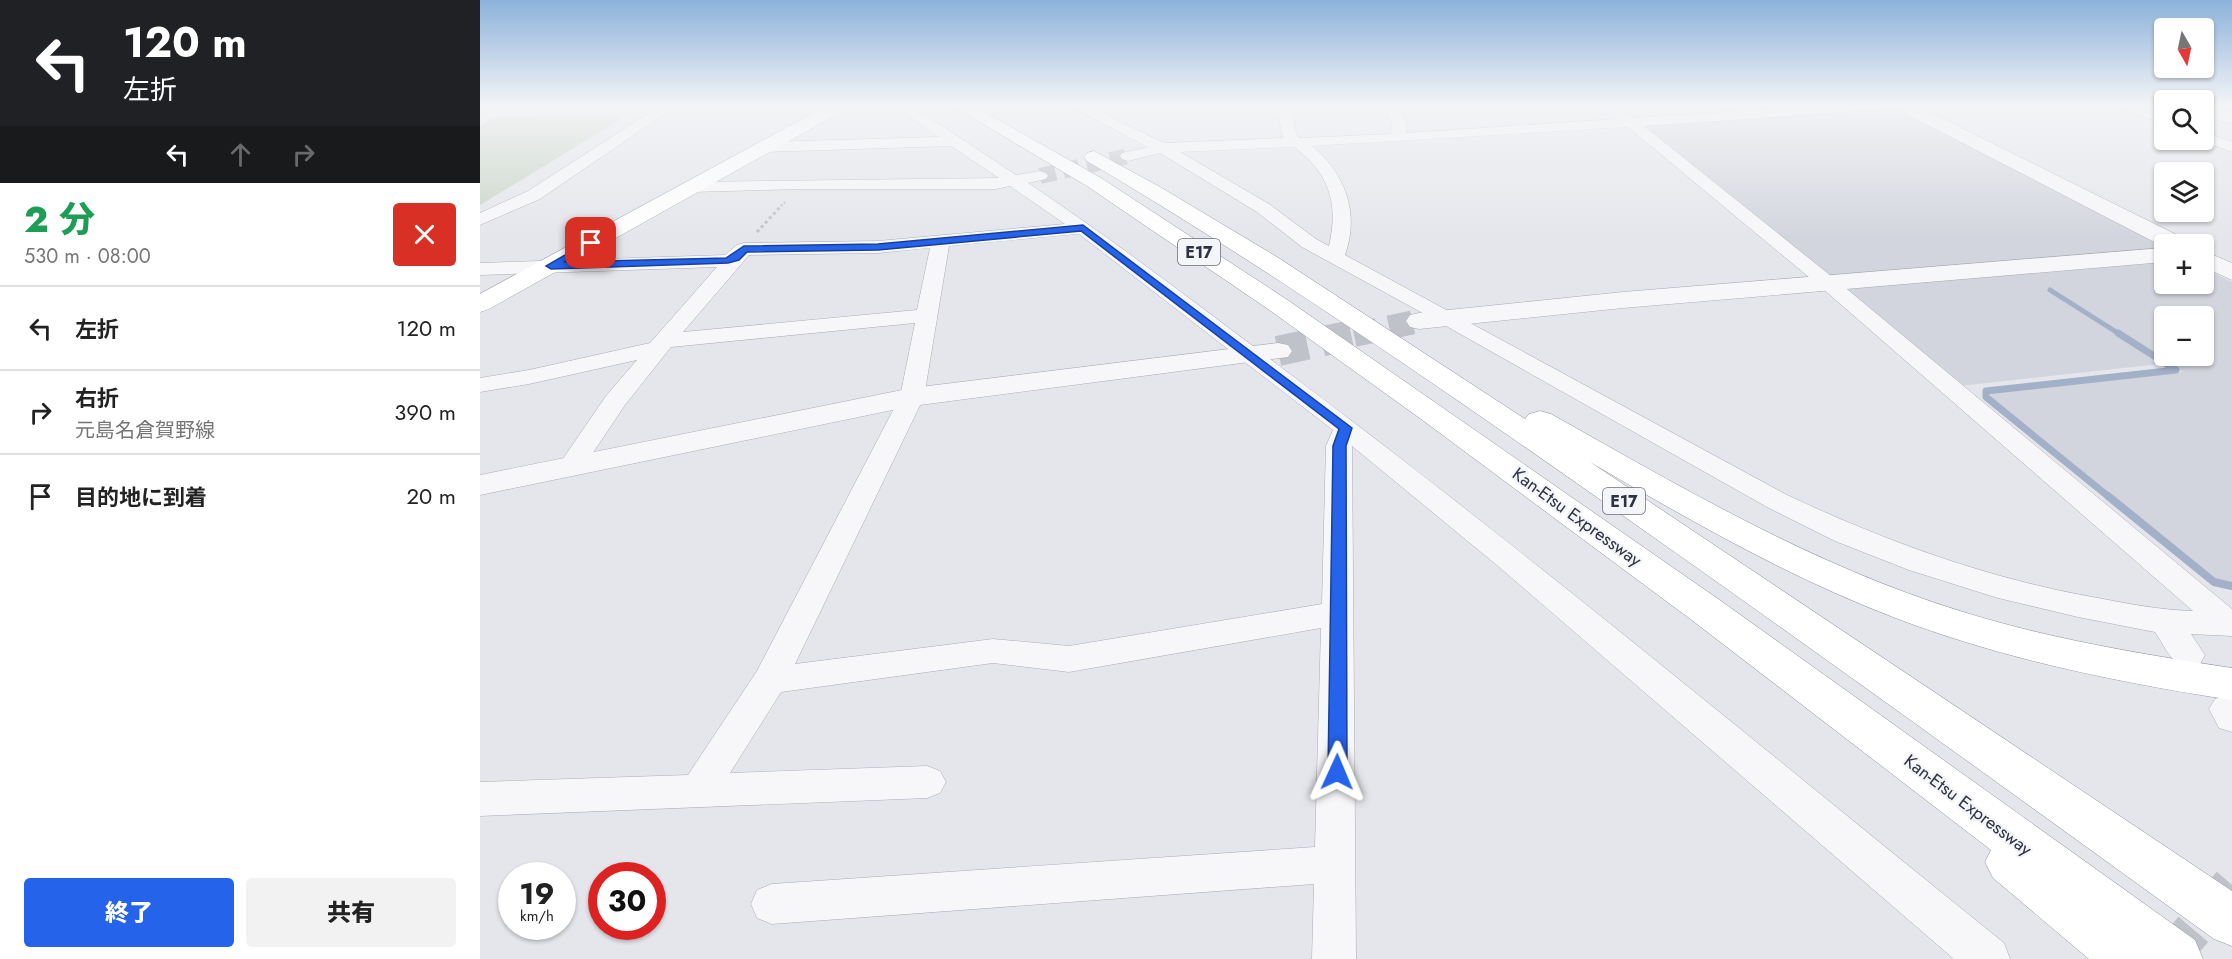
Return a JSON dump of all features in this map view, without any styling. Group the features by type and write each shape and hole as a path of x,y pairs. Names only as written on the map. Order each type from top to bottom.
{"main road":[{"path":"480,304 759,149"},
{"name":"Kan-Etsu Expressway","path":"1035,149 1103,188 1277,304 1432,412 1717,618 2176,959"},
{"name":"Kan-Etsu Expressway","path":"1079,149 1156,194 1314,293 1737,577 2232,921"},
{"path":"1314,293 1668,494 1765,546 1836,579 1908,608 2230,704"},
{"path":"1432,412 1537,501 1982,840 2130,959"}],"street":[{"path":"480,220 534,195 604,149"},
{"path":"968,149 1027,179 1083,228 1264,353 1346,428 1509,559 1988,959"},
{"path":"1128,156 1159,149"},
{"path":"1163,149 1263,208 1309,243 1447,317 1776,501 1845,534 1920,563 1998,587 2078,606 2165,622 2229,623"},
{"path":"1308,149 1333,179 1341,209 1341,244 1335,256"},
{"path":"1664,149 1829,284 2229,623"},
{"path":"1989,149 2157,234"},
{"path":"691,187 1027,179"},
{"path":"571,466 615,401 660,345 744,249 878,247 1083,228"},
{"path":"699,790 770,680 912,397 940,242"},
{"path":"2214,251 2232,250"},
{"path":"1419,321 2154,256"},
{"path":"480,269 728,261 735,258"},
{"path":"2214,263 2232,273"},
{"path":"480,385 529,377 660,345 927,315"},
{"path":"480,484 912,397 1264,353"},
{"path":"1335,959 1339,446 1346,428"},
{"path":"770,680 993,651 1069,659 1339,613"},
{"path":"2165,622 2188,655"},
{"path":"480,799 927,782"},
{"path":"772,904 1336,864"}],"shaded area":[{"path":"1671,149 1976,149 2154,242 2154,251 1836,278 1825,274"},
{"path":"2154,262 2154,294 2214,294 2214,273 2232,282 2232,582 2216,579 1991,397 1990,393 2183,372 2174,366 2214,366 2214,306 2154,306 2154,365 1959,386 1845,290 1847,288"}],"green space":[{"path":"480,149 572,149 480,205"}],"waterway":[{"path":"2050,290 2121,335"},
{"path":"2109,497 1986,397 1986,391 2176,370 2118,333"},
{"path":"2108,496 2214,582 2232,586"}],"tunnel":[{"path":"1040,176 1128,156"},
{"path":"1354,335 1419,321"},
{"path":"1278,351 1361,333"},
{"path":"2168,959 2232,884"}],"route":[{"path":"591,243 551,266 728,261 744,249 878,247 1083,228 1346,428 1339,446 1337,772"}]}
